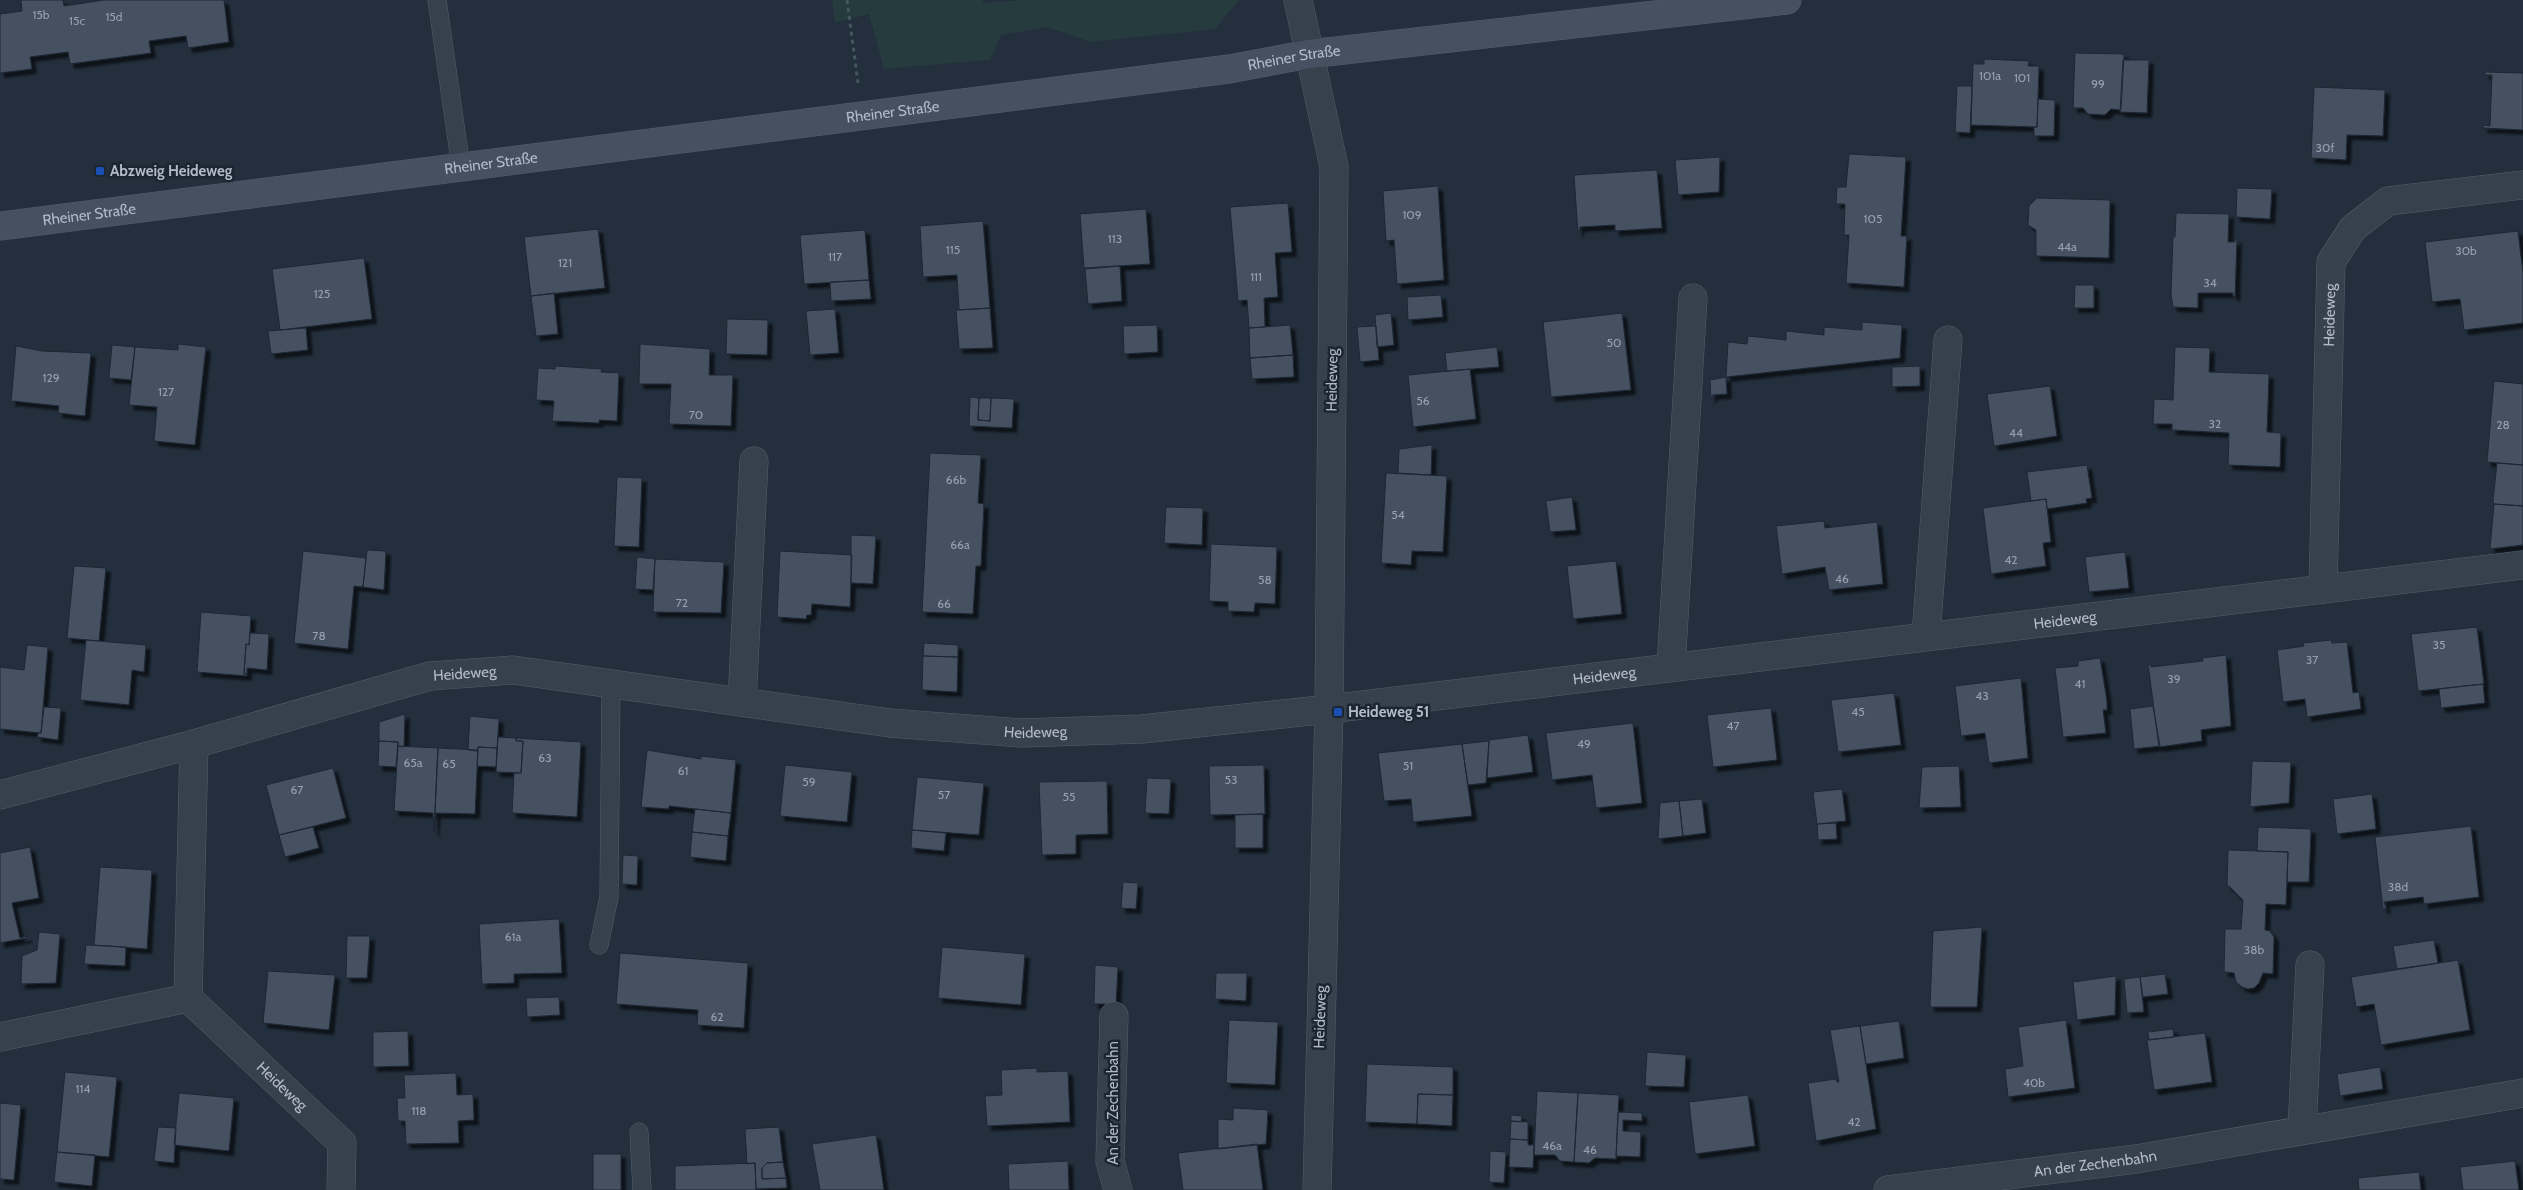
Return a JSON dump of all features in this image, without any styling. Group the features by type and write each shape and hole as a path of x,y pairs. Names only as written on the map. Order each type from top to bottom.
{"main road":[{"name":"Rheiner Straße","path":"0,226 1229,69 1308,54 1786,0"}],"street":[{"name":"Heideweg","path":"1298,0 1308,54 1334,166 1329,709 1317,1114 1317,1190"},
{"name":"Heideweg","path":"2323,589 2331,262 2353,228 2388,201 2523,184"},
{"path":"1671,667 1693,298"},
{"path":"1926,636 1948,340"},
{"path":"742,702 754,462"},
{"name":"Heideweg","path":"0,795 194,744 430,676 513,670 890,723 1021,733 1142,729 1329,709 2523,564"},
{"path":"0,1037 188,998 194,744"},
{"path":"2302,1130 2310,965"},
{"name":"Heideweg","path":"188,998 342,1143 341,1190"},
{"name":"An der Zechenbahn","path":"1114,1016 1110,1161 1118,1190"},
{"name":"An der Zechenbahn","path":"1888,1190 2136,1159 2523,1093"}],"lane":[{"path":"437,0 461,167"},
{"path":"599,945 609,897 611,683"},
{"path":"639,1132 642,1190"}],"path":[{"path":"847,0 863,116"}],"green space":[{"path":"832,0 982,0 984,3 1022,0 1239,0 1215,29 1091,42 1047,27 1001,35 990,60 884,69 869,14 835,23"}],"building":[{"path":"21,0 63,0 64,6 104,0 224,0 229,42 188,48 186,36 149,41 151,53 70,64 68,52 30,57 32,69 0,73 0,14 22,11"},
{"path":"2075,53 2124,54 2121,110 2111,109 2105,115 2088,114 2083,108 2073,108"},
{"path":"1984,59 2029,61 2028,66 2039,66 2037,127 1971,125 1973,64 1984,64"},
{"path":"2123,60 2149,60 2147,113 2120,112"},
{"path":"2485,72 2523,73 2523,130 2483,128 2483,125 2490,126 2492,75 2485,75"},
{"path":"1957,86 1972,86 1970,133 1955,132"},
{"path":"2314,87 2385,90 2383,136 2347,135 2346,160 2311,158"},
{"path":"2038,99 2055,100 2054,136 2034,136 2034,127 2037,127"},
{"path":"1849,154 1906,157 1901,236 1907,236 1904,287 1846,283 1849,235 1844,235 1845,204 1836,204 1837,187 1846,187"},
{"path":"1720,157 1719,192 1678,195 1675,160"},
{"path":"1657,170 1662,228 1615,231 1615,225 1580,227 1578,233 1574,175"},
{"path":"1438,186 1444,280 1397,284 1394,240 1386,241 1383,191"},
{"path":"2237,188 2272,189 2270,219 2236,217"},
{"path":"2037,198 2110,200 2109,258 2036,256 2036,230 2028,225 2029,206"},
{"path":"1288,203 1292,252 1275,253 1278,297 1264,298 1265,327 1249,328 1247,300 1238,301 1230,207"},
{"path":"1146,209 1150,264 1084,268 1080,214"},
{"path":"2176,213 2229,214 2228,242 2235,242 2235,239 2237,239 2235,297 2233,293 2198,293 2198,308 2173,307 2171,294 2173,237 2175,237"},
{"path":"983,221 990,308 959,310 957,275 923,277 920,226"},
{"path":"598,229 605,288 531,296 524,237"},
{"path":"865,230 869,280 804,284 800,235"},
{"path":"2518,231 2523,273 2523,323 2464,330 2460,299 2432,302 2425,242"},
{"path":"364,258 372,319 280,330 272,269"},
{"path":"1120,266 1122,301 1088,304 1085,269"},
{"path":"869,280 871,299 831,301 830,282"},
{"path":"2075,285 2094,285 2094,308 2074,308"},
{"path":"554,293 558,334 536,336 531,296"},
{"path":"1441,295 1443,317 1408,320 1407,297"},
{"path":"990,308 993,348 959,349 956,310"},
{"path":"835,309 839,353 810,355 806,311"},
{"path":"1391,313 1394,345 1377,347 1375,315"},
{"path":"1622,313 1631,390 1551,397 1543,322"},
{"path":"727,319 768,320 767,355 726,354"},
{"path":"1862,322 1902,325 1900,358 1726,377 1728,342 1747,344 1748,336 1786,340 1786,331 1824,335 1824,327 1862,330"},
{"path":"1157,325 1158,352 1124,354 1123,326"},
{"path":"1290,325 1293,355 1250,358 1249,328"},
{"path":"1376,326 1379,360 1360,362 1357,327"},
{"path":"306,328 308,350 271,354 268,331"},
{"path":"178,344 206,347 195,445 154,441 157,407 129,405 135,347 178,350"},
{"path":"640,344 710,349 709,375 733,375 731,426 669,424 671,384 639,384"},
{"path":"112,345 135,347 131,380 109,378"},
{"path":"16,346 42,351 91,353 85,416 58,413 59,406 13,401 11,403"},
{"path":"1497,347 1499,367 1447,371 1445,353"},
{"path":"2175,347 2210,348 2209,372 2269,374 2267,432 2281,433 2280,467 2228,465 2229,433 2172,430 2172,424 2153,424 2154,399 2173,400"},
{"path":"1293,355 1294,377 1252,379 1250,358"},
{"path":"555,366 602,369 601,372 619,373 617,421 599,420 599,423 552,421 554,401 536,400 538,368 555,369"},
{"path":"1920,366 1920,386 1892,387 1892,367"},
{"path":"1470,369 1476,419 1413,427 1408,375"},
{"path":"1726,377 1727,394 1713,395 1711,399 1710,380"},
{"path":"2494,381 2523,384 2523,465 2487,462"},
{"path":"2050,386 2057,436 1994,446 1987,394"},
{"path":"970,397 979,398 978,420 990,421 991,398 1014,399 1012,428 969,426"},
{"path":"979,398 991,398 990,421 978,420"},
{"path":"1432,445 1431,475 1398,473 1399,449"},
{"path":"930,453 981,455 978,503 984,504 981,566 976,566 973,614 922,612"},
{"path":"2497,463 2523,465 2523,506 2494,504"},
{"path":"2087,465 2092,498 2086,499 2087,503 2047,509 2046,499 2031,501 2027,472"},
{"path":"1386,473 1447,476 1443,552 1412,551 1411,565 1381,563"},
{"path":"617,477 642,478 639,547 614,546"},
{"path":"1572,497 1576,530 1550,532 1546,501"},
{"path":"2046,499 2051,542 2043,543 2046,566 1991,574 1983,508"},
{"path":"2494,504 2523,506 2523,545 2490,549"},
{"path":"1166,507 1203,508 1202,545 1164,543"},
{"path":"1824,521 1825,528 1877,522 1883,584 1829,590 1825,567 1782,574 1776,526"},
{"path":"851,535 876,536 873,584 851,583"},
{"path":"1211,544 1277,547 1275,604 1255,603 1254,612 1228,611 1228,602 1209,601"},
{"path":"367,550 386,551 384,590 363,587"},
{"path":"303,551 366,558 363,587 354,586 348,649 294,643"},
{"path":"780,551 852,555 850,607 812,604 811,615 807,615 806,619 777,617"},
{"path":"2125,552 2129,588 2089,592 2085,557"},
{"path":"637,557 655,559 653,590 635,589"},
{"path":"655,559 724,562 721,613 653,612"},
{"path":"1616,561 1622,614 1573,619 1567,566"},
{"path":"74,566 106,568 99,641 67,638"},
{"path":"201,612 251,616 249,645 246,644 244,674 247,674 247,676 197,672"},
{"path":"2477,627 2484,684 2418,691 2411,634"},
{"path":"250,633 269,634 267,670 247,668 247,674 244,674 246,644 249,645"},
{"path":"86,640 146,645 144,672 132,670 129,705 80,700"},
{"path":"2331,640 2332,643 2347,642 2353,693 2359,692 2361,709 2307,717 2305,699 2283,702 2277,650 2304,646 2303,643"},
{"path":"924,643 958,645 958,657 923,656"},
{"path":"27,645 48,647 41,733 0,729 0,667 24,670"},
{"path":"2226,655 2231,726 2201,730 2202,741 2159,747 2148,664 2151,667 2203,661 2202,658"},
{"path":"923,656 958,657 957,692 922,690"},
{"path":"2100,658 2107,701 2107,710 2103,710 2106,733 2063,737 2055,668 2078,666 2078,661"},
{"path":"2021,678 2028,758 1989,763 1985,733 1961,736 1955,686"},
{"path":"2483,684 2485,703 2441,708 2439,689"},
{"path":"1894,693 1901,745 1838,752 1831,700"},
{"path":"2153,706 2160,746 2134,749 2130,709"},
{"path":"44,707 61,708 58,740 37,737 38,733 41,733"},
{"path":"1771,708 1777,760 1713,767 1707,715"},
{"path":"405,714 404,747 398,746 398,742 379,741 379,722"},
{"path":"470,716 499,719 497,748 478,747 477,751 468,750"},
{"path":"1633,723 1642,803 1596,808 1592,775 1552,780 1546,733"},
{"path":"1528,735 1533,772 1487,778 1489,740"},
{"path":"498,737 516,738 516,741 523,741 521,773 496,772"},
{"path":"516,738 581,742 577,817 512,813 514,773 521,773 523,741 516,741"},
{"path":"379,741 398,742 396,767 378,766"},
{"path":"1489,741 1486,783 1468,785 1462,744"},
{"path":"1462,744 1472,816 1413,822 1411,799 1384,801 1378,753"},
{"path":"398,746 438,748 434,832 433,813 394,811"},
{"path":"478,747 497,748 496,767 477,766"},
{"path":"438,748 478,750 475,814 436,813 434,832"},
{"path":"647,750 701,759 701,756 736,760 731,813 669,806 669,809 641,807"},
{"path":"2252,761 2291,762 2289,803 2250,807"},
{"path":"785,765 852,772 847,822 780,816"},
{"path":"1264,765 1265,814 1210,815 1209,766"},
{"path":"1959,766 1961,807 1919,808 1922,767"},
{"path":"333,768 346,818 279,835 266,785"},
{"path":"917,777 984,783 979,835 912,830"},
{"path":"1147,778 1171,779 1169,814 1145,813"},
{"path":"1107,781 1108,834 1076,835 1076,854 1042,855 1039,782"},
{"path":"1842,789 1846,821 1817,824 1813,792"},
{"path":"2372,794 2376,829 2337,834 2333,799"},
{"path":"1702,799 1706,833 1683,836 1679,801"},
{"path":"1679,801 1683,836 1658,839 1660,803"},
{"path":"695,809 731,813 728,836 692,832"},
{"path":"1263,814 1263,848 1235,848 1235,815"},
{"path":"1836,823 1837,839 1818,840 1817,824"},
{"path":"2471,826 2479,897 2424,904 2423,897 2384,902 2386,908 2383,909 2375,837"},
{"path":"313,827 319,848 285,857 279,835"},
{"path":"2258,827 2311,829 2309,882 2287,882 2288,852 2257,851"},
{"path":"912,830 946,833 944,851 911,848"},
{"path":"692,832 728,836 726,861 690,857"},
{"path":"30,847 39,898 12,903 20,938 27,936 27,938 0,943 0,853"},
{"path":"2228,850 2288,852 2286,905 2266,904 2265,930 2270,931 2274,937 2273,974 2263,973 2259,983 2254,988 2248,989 2236,982 2234,973 2224,972 2225,929 2241,929 2243,900 2227,886"},
{"path":"623,855 638,856 637,885 622,884"},
{"path":"100,867 152,870 147,949 94,945"},
{"path":"1123,882 1138,883 1136,909 1121,908"},
{"path":"559,919 562,973 514,974 514,983 482,984 479,924"},
{"path":"1982,927 1977,1007 1930,1007 1933,931"},
{"path":"39,932 60,934 56,983 21,984 22,956 37,950"},
{"path":"347,936 370,936 367,978 346,978"},
{"path":"2434,940 2438,963 2397,969 2393,946"},
{"path":"86,945 126,947 125,966 84,964"},
{"path":"942,947 1025,954 1021,1005 938,998"},
{"path":"620,953 748,963 744,1028 697,1025 698,1010 616,1004"},
{"path":"2458,960 2470,1030 2381,1045 2374,1004 2356,1007 2351,977"},
{"path":"1095,965 1118,967 1116,1004 1094,1004"},
{"path":"268,971 335,975 329,1030 263,1023"},
{"path":"1216,973 1247,973 1246,1001 1215,999"},
{"path":"2165,974 2168,994 2143,997 2140,977"},
{"path":"2116,976 2115,1015 2077,1020 2073,982"},
{"path":"2140,977 2144,1012 2127,1013 2124,979"},
{"path":"559,997 560,1015 527,1017 526,998"},
{"path":"1229,1020 1278,1022 1275,1085 1226,1083"},
{"path":"2066,1020 2075,1088 2008,1097 2005,1069 2023,1066 2018,1027"},
{"path":"1899,1021 1904,1058 1866,1064 1860,1026"},
{"path":"1860,1026 1876,1129 1816,1141 1808,1083 1836,1079 1839,1082 1830,1030"},
{"path":"2173,1029 2174,1037 2149,1040 2148,1032"},
{"path":"408,1031 409,1066 373,1067 373,1032"},
{"path":"2205,1033 2212,1082 2154,1090 2147,1040"},
{"path":"1647,1052 1686,1055 1684,1087 1645,1086"},
{"path":"1367,1064 1453,1067 1453,1095 1418,1094 1417,1124 1365,1122"},
{"path":"2380,1067 2383,1089 2340,1096 2337,1074"},
{"path":"1037,1068 1037,1072 1068,1071 1070,1122 987,1126 985,1096 1002,1095 1001,1070"},
{"path":"65,1072 117,1077 109,1157 57,1152"},
{"path":"456,1073 457,1095 473,1094 474,1120 458,1121 459,1143 406,1144 405,1121 398,1121 397,1098 405,1098 404,1075"},
{"path":"1537,1091 1578,1093 1574,1162 1560,1161 1555,1155 1534,1155"},
{"path":"179,1093 234,1098 229,1151 174,1145"},
{"path":"1578,1093 1619,1095 1616,1159 1595,1158 1589,1163 1574,1162"},
{"path":"1418,1094 1453,1095 1452,1126 1417,1124"},
{"path":"1748,1095 1755,1146 1695,1154 1689,1102"},
{"path":"0,1103 21,1105 14,1180 0,1179"},
{"path":"1233,1108 1268,1110 1266,1144 1218,1149 1218,1119 1233,1120"},
{"path":"1618,1112 1642,1113 1642,1121 1623,1120 1623,1131 1641,1132 1640,1157 1616,1156"},
{"path":"1511,1115 1522,1116 1521,1122 1511,1121"},
{"path":"1511,1121 1528,1122 1528,1140 1510,1139"},
{"path":"158,1127 176,1128 174,1163 154,1161"},
{"path":"779,1127 783,1162 767,1163 762,1168 762,1179 786,1178 787,1188 756,1189 755,1163 747,1164 745,1129"},
{"path":"876,1135 884,1190 820,1190 812,1144"},
{"path":"1510,1139 1528,1140 1528,1145 1534,1145 1533,1168 1509,1167"},
{"path":"1257,1144 1263,1190 1183,1190 1178,1153"},
{"path":"1490,1151 1506,1152 1504,1183 1489,1182"},
{"path":"57,1152 95,1155 92,1186 54,1182"},
{"path":"593,1154 621,1154 621,1190 593,1190"},
{"path":"1068,1161 1069,1190 1009,1190 1008,1164"},
{"path":"2515,1161 2519,1190 2463,1190 2460,1167"},
{"path":"783,1162 786,1178 762,1179 762,1168 767,1163"},
{"path":"755,1163 756,1190 675,1190 675,1166"},
{"path":"2419,1172 2421,1190 2359,1190 2358,1178"}],"place":[{"name":"Abzweig Heideweg","path":"100,171"},
{"name":"Heideweg 51","path":"1338,712"}]}
